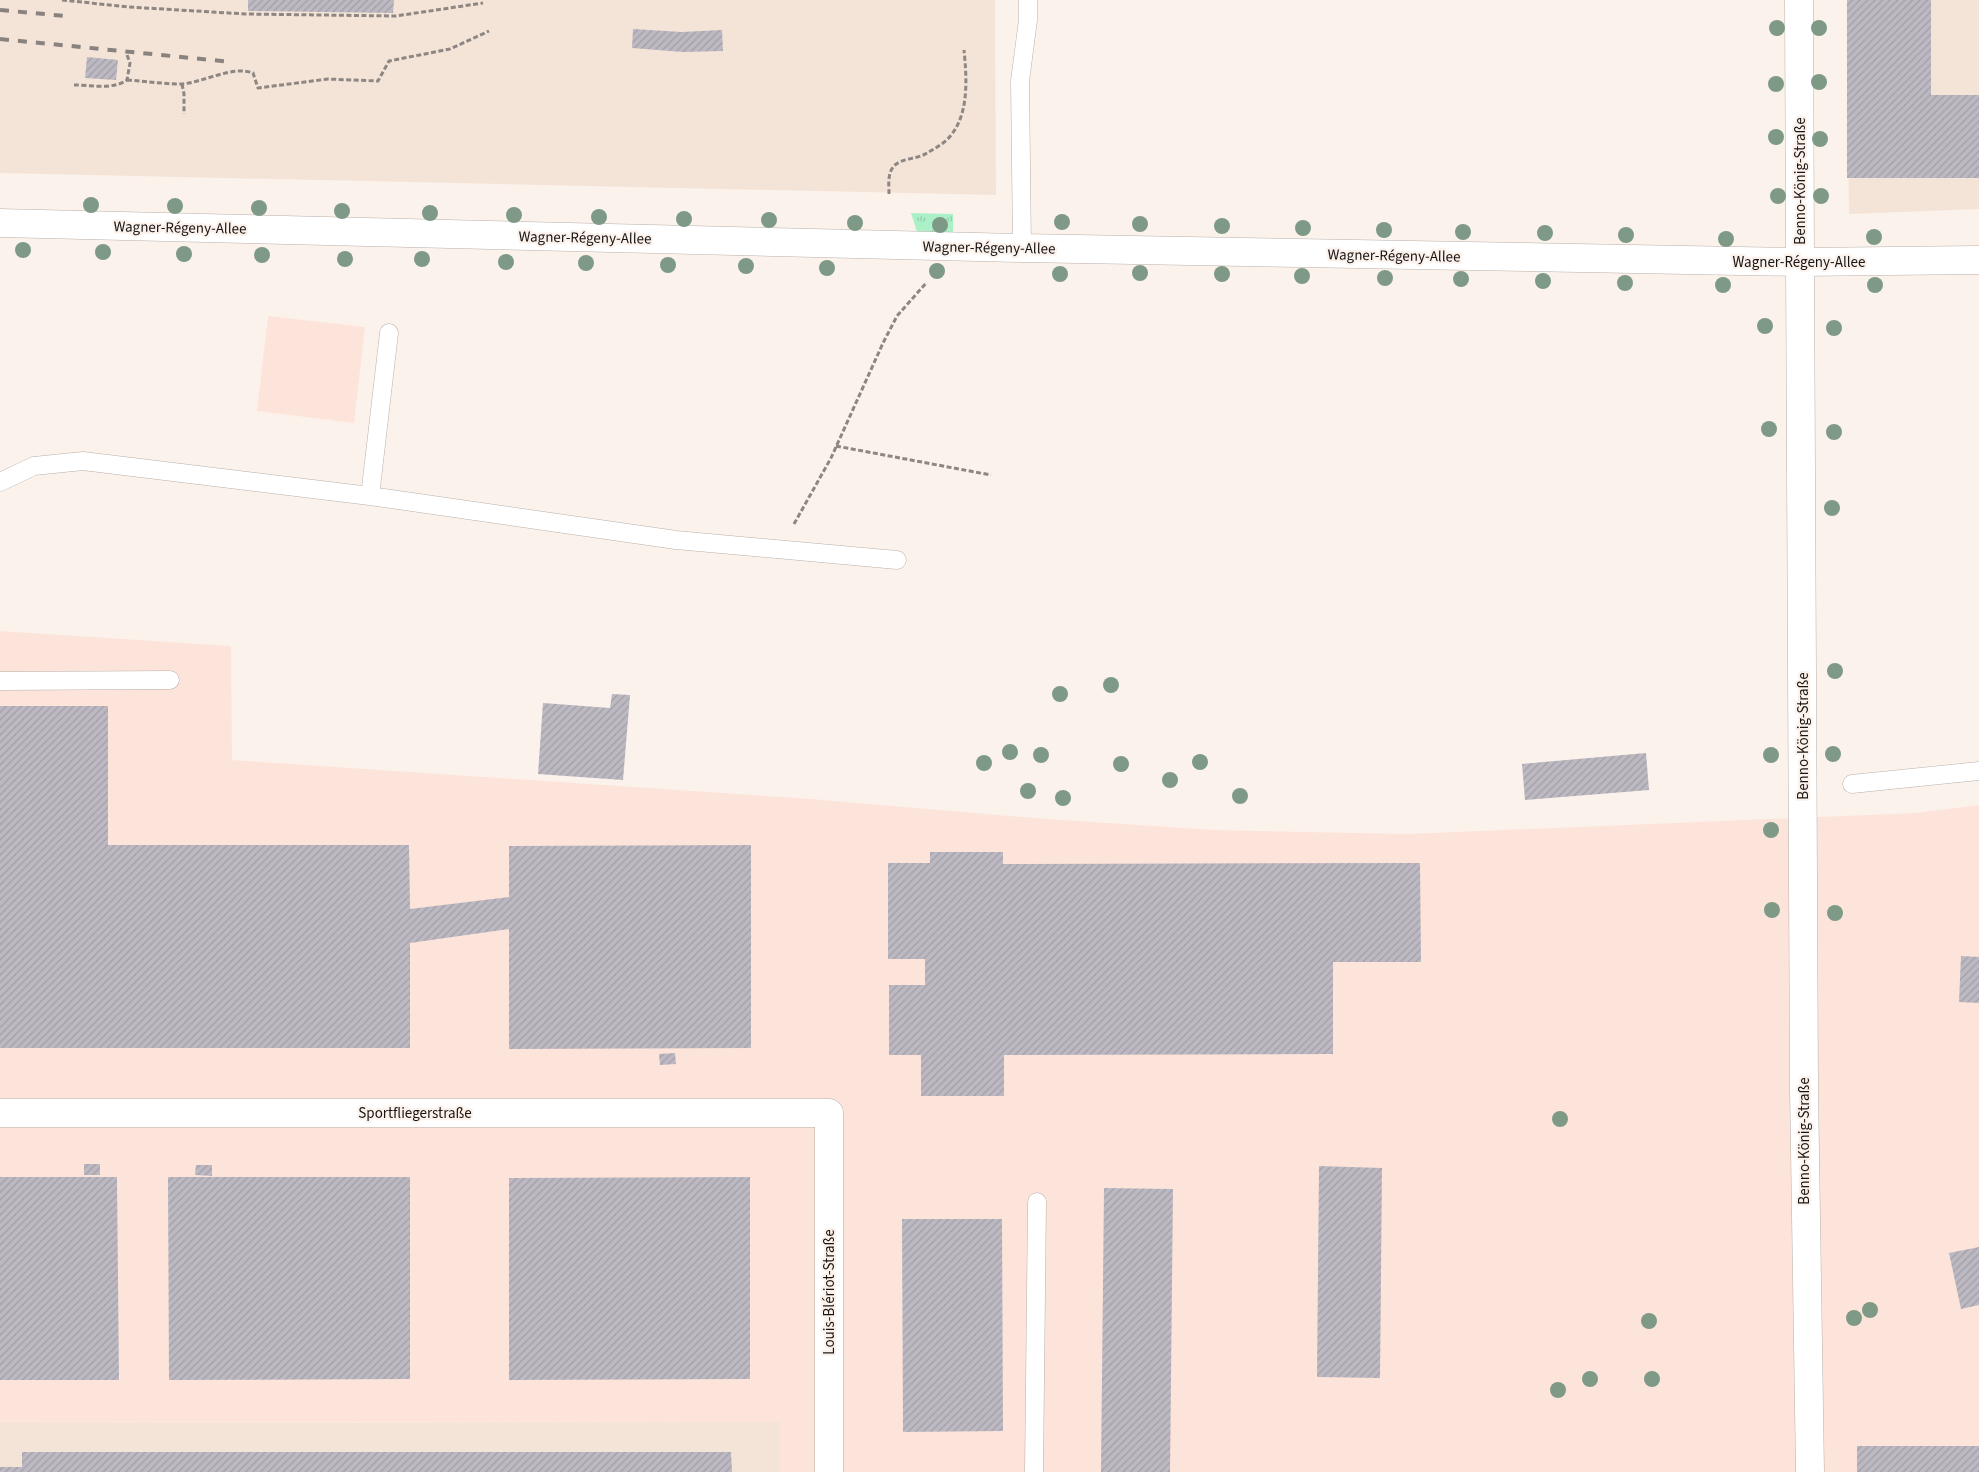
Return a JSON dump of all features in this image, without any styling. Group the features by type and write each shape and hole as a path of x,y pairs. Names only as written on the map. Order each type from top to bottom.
{"street":[{"name":"Benno-König-Straße","path":"1799,0 1804,1107 1810,1472"},
{"name":"Wagner-Régeny-Allee","path":"0,224 1022,248 1800,262 1979,260"},
{"name":"Sportfliegerstraße","path":"0,1113 829,1113"},
{"name":"Louis-Blériot-Straße","path":"829,1113 829,1472"}],"lane":[{"path":"1022,248 1020,81 1028,20 1028,0"},
{"path":"370,496 389,333"},
{"path":"0,482 34,466 82,461 370,496 676,540 896,560"},
{"path":"0,681 170,680"},
{"path":"1852,784 1979,771"},
{"path":"1034,1472 1037,1202"}],"path":[{"path":"62,0 129,7 246,14 396,16 483,4"},
{"path":"74,85 115,86 127,80 182,84 227,73 248,71 253,73 258,88 328,79 378,81 388,61 450,49 489,31"},
{"path":"889,194 890,172 895,164 924,155 944,143 957,125 964,102 966,76 964,50"},
{"path":"126,52 130,63 127,80"},
{"path":"182,84 184,114"},
{"path":"778,550 836,446 882,343 897,316 927,282"},
{"path":"836,446 991,475"}],"shaded area":[{"path":"0,0 995,0 996,195 0,173"},
{"path":"1847,0 1979,0 1979,209 1849,214"},
{"path":"268,316 365,327 354,423 257,411"},
{"path":"0,631 231,646 232,760 811,799 1034,818 1214,830 1407,834 1915,813 1979,805 1979,1472 780,1472 780,1422 0,1423"},
{"path":"780,1422 780,1472 0,1472 0,1423"}],"green space":[{"path":"911,213 953,214 953,236 918,235"}],"building":[{"path":"248,0 394,0 393,13 248,11"},
{"path":"1847,0 1931,0 1931,95 1979,95 1979,178 1847,178"},
{"path":"633,29 682,32 722,30 723,51 683,52 632,48"},
{"path":"87,57 118,60 116,80 85,78"},
{"path":"612,694 630,695 623,780 538,774 543,703 610,708"},
{"path":"0,706 108,706 108,845 409,845 410,909 509,897 509,846 751,845 751,1048 509,1049 509,929 410,943 410,1048 0,1048"},
{"path":"1646,753 1649,790 1525,800 1522,764"},
{"path":"930,852 1003,852 1003,864 1420,863 1421,962 1333,962 1333,1054 1004,1055 1004,1096 921,1096 921,1055 889,1055 889,985 925,985 925,959 888,959 888,863 930,863"},
{"path":"1961,956 1979,957 1979,1003 1959,1002"},
{"path":"675,1053 676,1064 660,1065 659,1054"},
{"path":"84,1164 100,1164 100,1175 84,1175"},
{"path":"196,1165 212,1165 212,1176 195,1175"},
{"path":"1319,1166 1382,1168 1380,1378 1317,1377"},
{"path":"0,1177 117,1177 119,1380 0,1380"},
{"path":"168,1177 410,1177 410,1379 169,1380"},
{"path":"750,1177 750,1379 509,1380 509,1178"},
{"path":"1104,1188 1173,1189 1170,1472 1101,1472"},
{"path":"902,1219 1002,1219 1003,1431 903,1432"},
{"path":"1979,1247 1979,1305 1961,1309 1949,1253"},
{"path":"1857,1446 1979,1446 1979,1472 1857,1472"},
{"path":"22,1452 731,1452 732,1472 0,1472 0,1467 22,1467"}],"railway":[{"path":"0,10 66,16"},
{"path":"0,39 232,62"}]}
